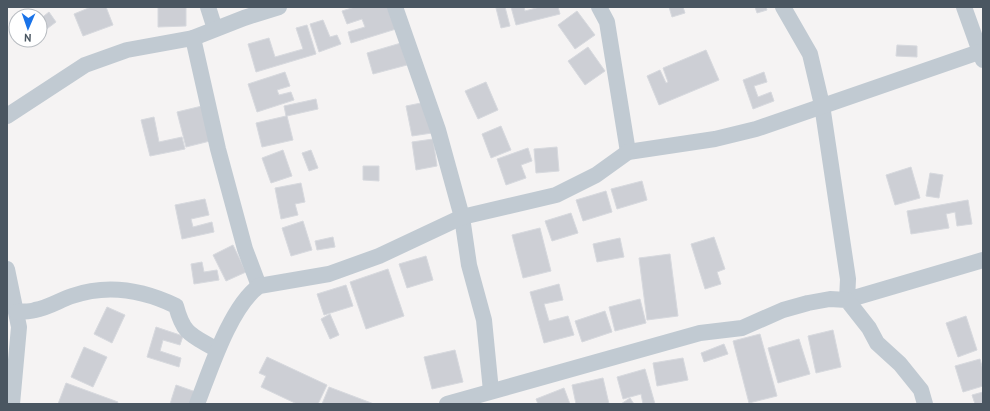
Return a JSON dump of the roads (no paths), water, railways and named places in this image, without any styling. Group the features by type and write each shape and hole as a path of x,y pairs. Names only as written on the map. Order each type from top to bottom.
{"street":[{"path":"208,7 215,29"},
{"path":"7,116 85,65 127,50 193,38 279,7"},
{"path":"395,7 438,130 462,217 469,264 484,320 491,391"},
{"path":"599,7 607,22 628,152"},
{"path":"783,7 810,54 822,104 848,279 847,300 869,328 877,343 900,364 921,390 925,404"},
{"path":"197,404 217,350 240,307 251,292 259,286 303,280 354,266 379,256 462,217 556,196 596,175 628,152 722,137 756,129 822,104 981,56 964,7"},
{"path":"193,38 218,149 244,249 259,286"},
{"path":"447,404 700,333 742,328 783,310 808,303 830,299 847,300 983,260"},
{"path":"7,269 19,327 12,404"},
{"path":"17,312 36,310 83,293 107,288 121,289 163,300 176,306 181,324 185,331 217,350"}]}
